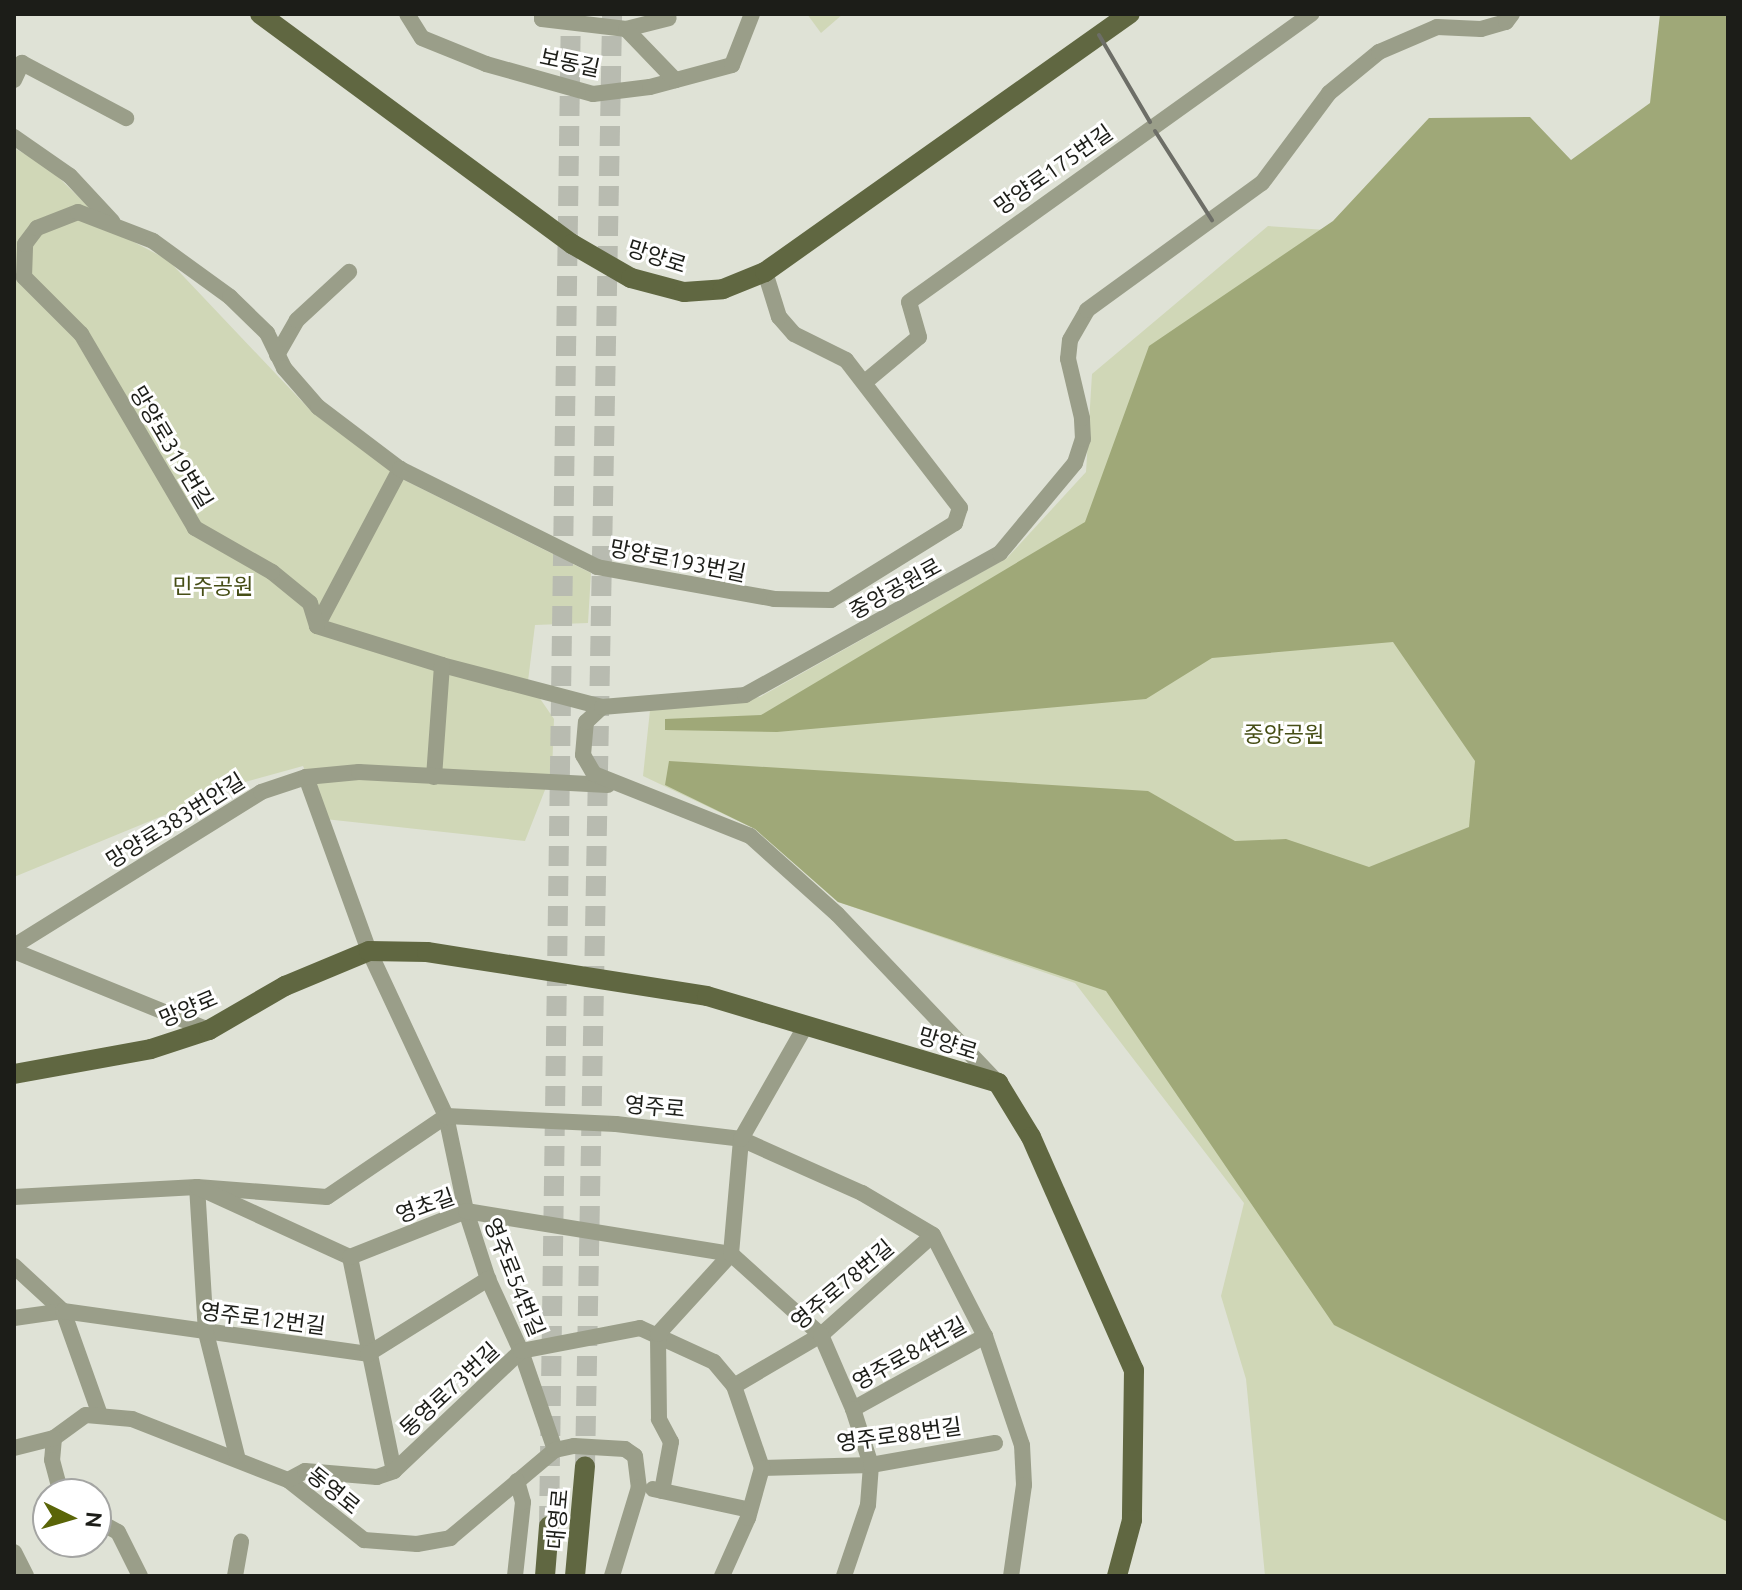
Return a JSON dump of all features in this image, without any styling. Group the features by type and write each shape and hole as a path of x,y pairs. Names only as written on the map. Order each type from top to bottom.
{"main road":[{"name":"망양로","path":"260,14 572,244 631,278 684,292 723,289 765,272 1130,14"},
{"name":"망양로","path":"14,1074 151,1049 209,1030 285,986 369,951 427,952 562,970 707,996 998,1083 1031,1137 1134,1370 1132,1520 1117,1576"},
{"name":"대영로","path":"575,1576 585,1466"},
{"name":"대영로","path":"545,1576 549,1526"}],"street":[{"name":"보동길","path":"407,14 422,38 486,64 593,94 675,80 732,65 752,14"},
{"path":"542,14 542,19 626,29 669,18"},
{"name":"망양로175번길","path":"865,382 919,337 909,302 1312,14"},
{"name":"중앙공원로","path":"602,707 745,695 1000,553 1075,463 1083,439 1082,418 1068,359 1074,331 1087,310 1262,183 1329,93 1379,52 1437,27 1481,29 1506,22 1512,14"},
{"path":"626,29 675,80"},
{"path":"14,80 22,63 126,118"},
{"path":"14,137 70,176 113,223"},
{"name":"망양로319번길","path":"113,223 78,212 37,228 25,244 24,277 81,334 195,528 272,572 310,603 317,626"},
{"name":"망양로193번길","path":"113,223 186,261 267,333 277,355 318,407 400,469 615,574 774,599 831,600 955,523 960,508 846,360 794,334 779,317 765,272"},
{"path":"277,355 297,320 349,272"},
{"path":"400,469 317,626 442,665 602,707"},
{"path":"434,777 442,665"},
{"path":"602,707 586,722 583,755 594,774 614,785 750,836 847,924 998,1083"},
{"name":"망양로383번안길","path":"14,948 261,792 306,777 359,772 614,785"},
{"path":"306,777 369,951"},
{"path":"14,948 209,1030"},
{"name":"영주로54번길","path":"369,951 446,1116 466,1211 488,1279 521,1351 555,1450"},
{"path":"662,1491 671,1442 659,1419 658,1334 731,1254 741,1139 806,1025"},
{"path":"14,1197 197,1187 327,1197 446,1116"},
{"name":"영주로","path":"446,1116 616,1124 741,1139 862,1193 933,1235"},
{"path":"197,1187 350,1257 394,1471 377,1477 305,1471 288,1480"},
{"path":"197,1187 206,1333 237,1456"},
{"name":"영초길","path":"350,1257 466,1211 731,1254"},
{"path":"933,1235 985,1336 1022,1445 1024,1485 1011,1576"},
{"name":"영주로78번길","path":"734,1386 821,1335 933,1235"},
{"path":"731,1254 821,1335 853,1409 871,1465 868,1505 844,1576"},
{"path":"14,1266 63,1311 100,1415"},
{"path":"368,1354 488,1279"},
{"name":"영주로12번길","path":"14,1318 63,1311 368,1354"},
{"name":"동영로73번길","path":"394,1471 521,1351 640,1328 714,1362 734,1386 762,1468"},
{"name":"영주로84번길","path":"853,1409 985,1336"},
{"name":"동영로","path":"14,1448 54,1438 69,1423 100,1415 132,1419 237,1456 288,1480 364,1540 417,1544 450,1538 555,1450"},
{"path":"54,1438 52,1460 57,1478"},
{"name":"영주로88번길","path":"762,1468 871,1465 995,1443"},
{"path":"555,1450 574,1446 625,1449 635,1456 639,1487 612,1576"},
{"path":"722,1576 750,1510 762,1468"},
{"path":"515,1576 523,1502 517,1481"},
{"path":"639,1487 750,1510"},
{"path":"112,1529 118,1532 140,1576"},
{"path":"235,1576 241,1542"},
{"path":"14,1552 26,1576"}],"green space":[{"path":"807,14 843,14 821,33"},
{"name":"중앙공원","path":"1660,14 1728,14 1728,1522 1334,1325 1106,991 838,902 755,829 665,785 669,761 1148,791 1235,841 1286,839 1369,867 1469,827 1475,761 1393,642 1212,658 1146,699 777,732 665,730 665,719 761,715 1085,522 1149,346 1333,221 1429,118 1530,117 1571,160 1650,103"},
{"name":"민주공원","path":"14,148 47,166 113,231 168,260 312,412 402,479 591,573 588,623 535,625 528,681 554,719 552,772 525,841 325,819 303,766 245,782 14,877"},
{"name":"중앙공원","path":"1268,226 1356,232 1728,797 1728,1576 1265,1576 1246,1379 1221,1296 1244,1203 1075,983 838,902 755,829 643,776 650,710 760,697 1007,558 1086,472 1092,374"}],"tunnel":[{"path":"549,1526 571,14"},
{"path":"585,1466 612,14"}],"railway":[{"path":"1099,35 1150,122"},
{"path":"1155,131 1212,220"}]}
